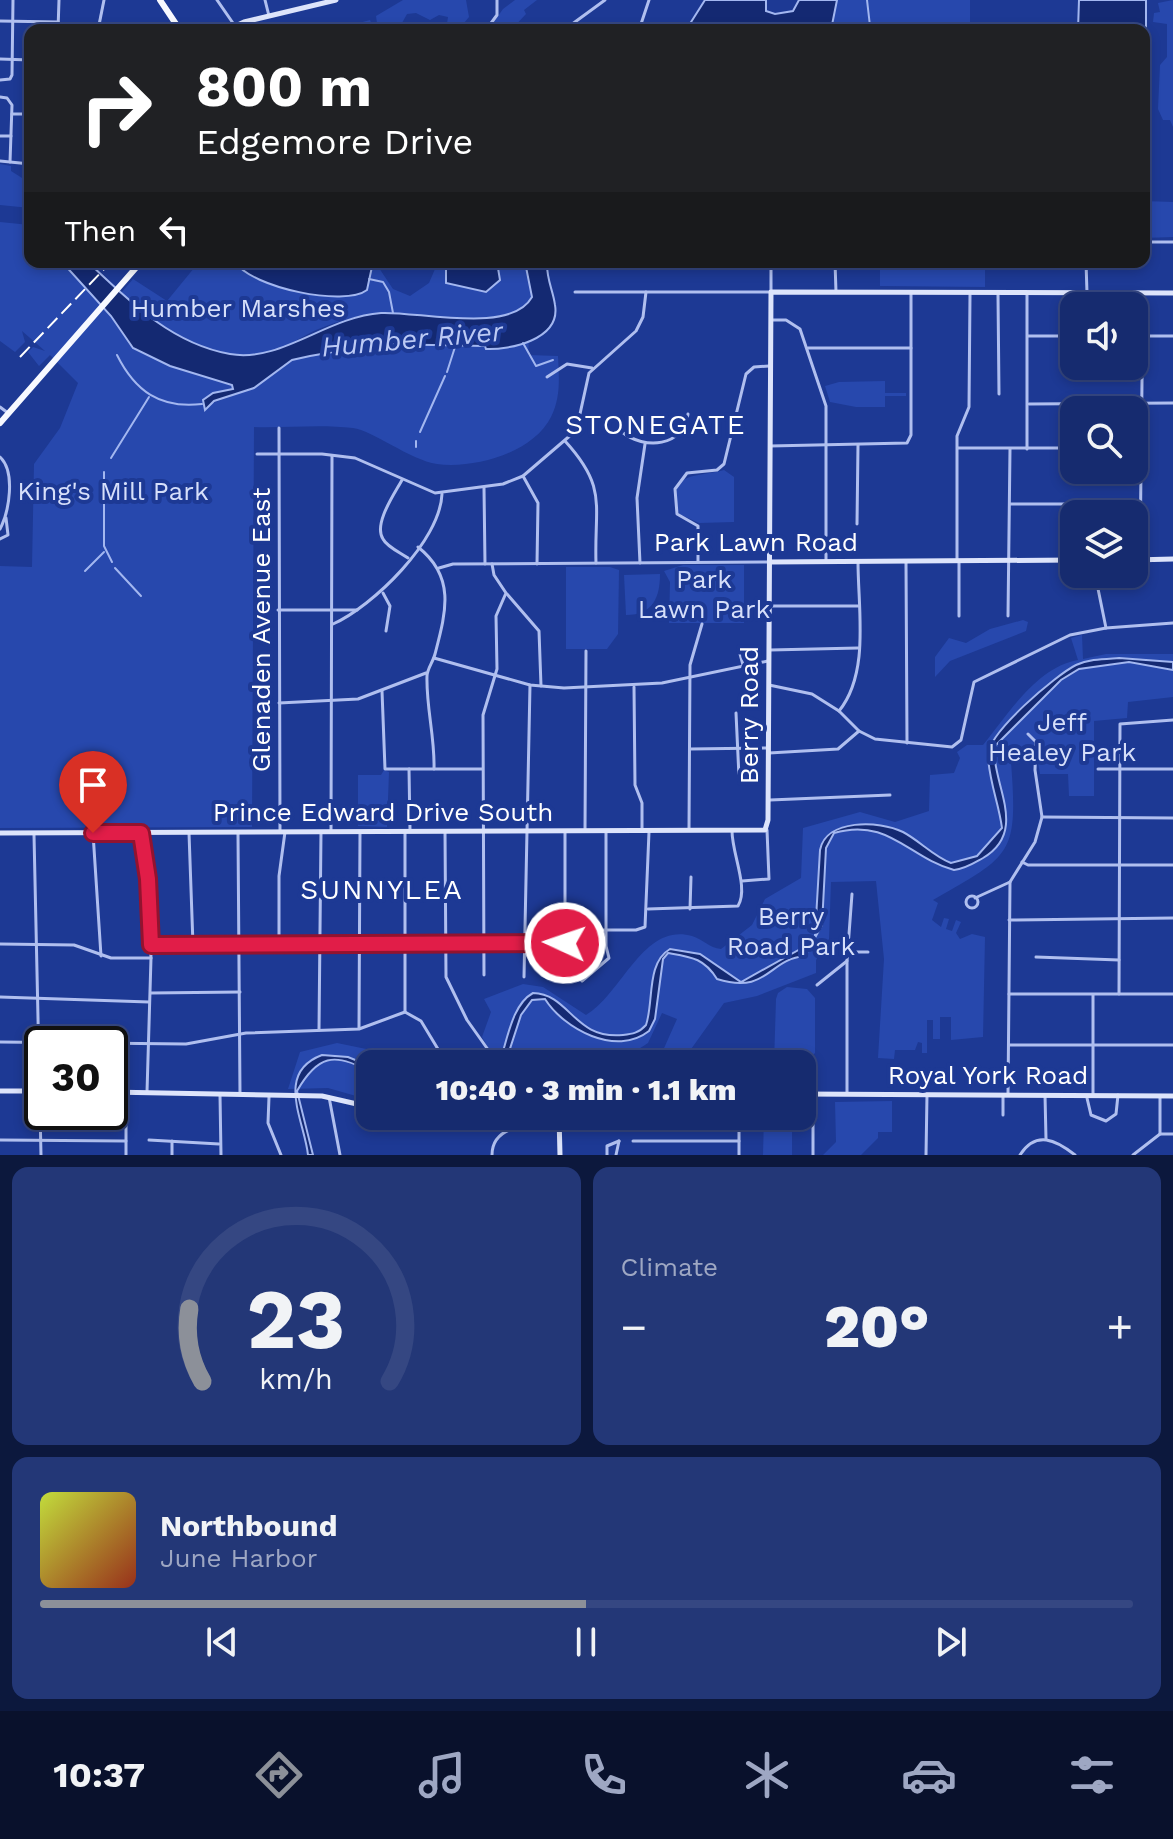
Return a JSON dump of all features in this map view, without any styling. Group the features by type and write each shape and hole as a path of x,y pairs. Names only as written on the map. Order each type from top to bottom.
{"main road":[{"path":"160,0 176,24"},
{"path":"3,417 136,268"}],"street":[{"path":"0,80 12,78 13,0"},
{"path":"0,21 58,22 59,0"},
{"path":"99,24 104,0"},
{"path":"217,0 234,24"},
{"path":"265,0 269,16"},
{"path":"242,24 305,4 336,0"},
{"path":"490,24 497,15 497,0"},
{"path":"572,24 605,0"},
{"path":"641,24 649,0"},
{"path":"0,59 24,60"},
{"path":"0,97 10,101 10,162"},
{"path":"12,114 24,114"},
{"path":"0,136 11,136"},
{"path":"0,161 24,163"},
{"path":"1150,242 1173,242"},
{"name":"Berry Road","path":"742,881 769,879 771,268"},
{"path":"835,268 836,292"},
{"path":"1086,268 1087,292"},
{"path":"575,292 1060,293"},
{"path":"257,454 332,455 365,461 426,491 442,494 484,488 523,476 564,441 578,423 586,381 592,368 636,331 643,317 646,292"},
{"path":"1148,293 1173,293"},
{"path":"770,446 903,445 910,440 911,294"},
{"path":"1027,294 1027,449"},
{"path":"959,616 957,448 958,429 969,407 970,295"},
{"path":"998,295 999,394"},
{"path":"771,320 795,324 808,348 826,406 826,562"},
{"path":"1028,336 1060,336"},
{"path":"1148,336 1173,336"},
{"path":"808,348 911,348"},
{"path":"547,377 567,364 592,368"},
{"path":"698,561 696,522 676,511 675,489 687,473 717,470 724,464 746,374 754,367 771,366"},
{"path":"1148,403 1173,403"},
{"path":"1028,404 1060,404"},
{"path":"0,407 3,417"},
{"path":"622,432 645,444 675,437 686,424 688,414"},
{"name":"Glenaden Avenue East","path":"279,428 282,832 279,944"},
{"path":"564,441 586,465 595,486 596,563"},
{"path":"640,563 637,498 645,444"},
{"path":"857,524 858,445"},
{"path":"957,448 1060,448"},
{"path":"1008,616 1010,449"},
{"path":"331,832 332,455"},
{"path":"0,457 8,469 8,535 0,539"},
{"path":"523,476 538,503 537,564"},
{"path":"403,479 386,511 381,533 383,540 408,558"},
{"path":"484,488 485,564"},
{"path":"331,625 382,592 418,547 437,515 442,494"},
{"path":"1010,504 1060,504"},
{"path":"0,529 6,518"},
{"path":"418,547 439,568 445,605 434,658 426,673 434,736 434,769"},
{"path":"1148,560 1173,559"},
{"name":"Park Lawn Road","path":"439,568 449,564 1060,560"},
{"path":"839,711 855,685 858,562"},
{"path":"906,562 907,743"},
{"path":"492,564 494,575 506,593 539,631 541,686"},
{"path":"1098,588 1106,628"},
{"path":"382,592 390,609 386,631"},
{"path":"484,975 481,832 484,706 496,675 495,619 506,593"},
{"path":"769,606 858,606"},
{"path":"278,610 357,610"},
{"path":"769,685 812,694 839,711 859,731 875,739 957,745 972,683 1070,635 1106,628 1173,623"},
{"path":"689,831 690,678 694,643 702,624"},
{"path":"769,650 858,648"},
{"path":"739,650 743,665"},
{"path":"585,831 586,651"},
{"path":"434,658 530,685 586,688 634,687 769,661"},
{"path":"279,703 330,703 358,699 426,673"},
{"path":"524,977 530,685"},
{"path":"565,930 642,930 647,923 646,831 642,803 635,785 634,687"},
{"path":"382,691 383,766 482,769"},
{"path":"736,713 739,777"},
{"path":"1119,994 1121,722 1173,720"},
{"path":"690,749 838,749 859,731"},
{"path":"1003,1115 1009,1045 1010,882 1035,842 1042,817 1035,770 1036,742 1028,734"},
{"path":"405,1012 409,769"},
{"path":"1098,769 1173,769"},
{"path":"768,800 890,795"},
{"path":"1042,817 1173,818"},
{"name":"Prince Edward Drive South","path":"0,833 767,829"},
{"path":"445,831 446,980 467,1020 488,1050"},
{"path":"565,831 565,964 582,981 609,958 606,831"},
{"path":"648,909 738,906 742,881 734,857 732,831"},
{"path":"189,832 193,945"},
{"path":"319,1030 321,832"},
{"path":"359,1029 360,832"},
{"path":"34,833 39,1026"},
{"path":"93,833 101,956"},
{"path":"141,833 148,879 151,945 147,1092"},
{"path":"238,833 243,1094"},
{"path":"1022,862 1028,865 1173,865"},
{"path":"690,909 691,877"},
{"path":"975,898 1010,882"},
{"path":"847,1094 847,961 852,894"},
{"path":"1009,920 1173,918"},
{"path":"151,945 565,943"},
{"path":"0,944 78,945 101,956 151,958"},
{"path":"848,952 868,952"},
{"path":"1036,957 1119,960"},
{"path":"817,985 847,961"},
{"path":"151,993 240,992"},
{"path":"1009,994 1173,994"},
{"path":"1093,994 1089,1112 1101,1121 1115,1117 1118,1095"},
{"path":"0,997 149,1002"},
{"path":"128,1043 186,1044 241,1035 359,1029 405,1012 421,1021 439,1050"},
{"path":"0,1042 24,1042"},
{"path":"1009,1045 1173,1045"},
{"path":"0,1091 24,1091"},
{"path":"128,1092 329,1096 356,1103"},
{"path":"220,1093 221,1155"},
{"name":"Royal York Road","path":"816,1094 1173,1096"},
{"path":"926,1155 927,1094"},
{"path":"269,1095 269,1127 281,1155"},
{"path":"1045,1095 1046,1139"},
{"path":"329,1096 340,1155"},
{"path":"1160,1096 1160,1134"},
{"path":"41,1130 41,1155"},
{"path":"126,1130 126,1155"},
{"path":"492,1155 493,1142 500,1134 513,1130"},
{"path":"559,1130 560,1155"},
{"path":"739,1130 739,1155"},
{"path":"813,1130 813,1155"},
{"path":"1133,1155 1160,1134 1173,1134"},
{"path":"1020,1155 1029,1144 1046,1139 1075,1155"},
{"path":"0,1140 126,1141"},
{"path":"149,1140 219,1144"},
{"path":"172,1141 172,1155"},
{"path":"607,1155 607,1146 619,1141 616,1155"},
{"path":"633,1141 739,1141"}],"green space":[{"path":"403,0 466,0 469,17 463,24 447,24 448,17 439,15 430,20 416,13 407,14 401,24 374,24 376,16"},
{"path":"515,0 537,0 524,10 526,14 517,24 492,24 503,9"},
{"path":"837,0 970,0 970,24 832,24"},
{"path":"1173,0 1173,127 1170,120 1163,120 1158,109 1160,65 1167,57 1167,24 1153,22 1154,13 1160,12 1158,3"},
{"path":"0,164 11,166 11,171 24,179 24,207 0,205"},
{"path":"1150,201 1173,202 1173,237 1150,238"},
{"name":"King's Mill Park","path":"0,222 24,224 24,268 67,268 111,316 129,344 170,366 232,385 233,389 213,393 210,404 254,388 292,360 379,344 505,346 529,340 528,355 558,356 559,387 551,417 531,440 501,456 468,464 426,461 353,428 254,427 252,827 0,828 0,566 32,567 34,464 60,428 78,383 50,355 39,366 28,352 33,347 45,351 22,331 25,342 15,352 0,341"},
{"name":"Humber Marshes","path":"194,268 379,268 393,289 410,296 429,283 435,268 527,268 533,292 526,305 512,313 471,318 393,313 364,315 325,326 272,352 253,356 226,353 193,343 147,316 121,293 133,279 167,301"},
{"path":"880,268 985,268 985,287 880,286"},
{"path":"885,381 885,393 906,393 906,396 885,396 885,407 856,407 830,402 825,386 839,382"},
{"path":"724,470 734,477 734,522 699,523 679,514 676,500 680,483 686,478"},
{"name":"Park Lawn Park","path":"683,565 744,565 744,623 669,623 670,582 664,571"},
{"name":"Park Lawn Park","path":"566,567 610,567 619,570 618,634 607,649 566,649"},
{"path":"660,574 656,597 649,608 626,615 624,575"},
{"path":"1023,620 1028,622 1026,631 950,661 935,677 935,657 949,638 966,643 990,629"},
{"path":"1082,635 1083,659 1106,654 1173,654 1173,697 1128,702 1127,718 1094,721 1094,796 1069,796 1068,774 1040,774 1037,757 1017,758 1011,762 1013,816 1004,849 980,873 933,900 938,903 932,920 941,927 944,918 949,919 946,929 952,931 956,920 961,922 956,933 960,939 972,934 985,937 983,1037 951,1040 951,1017 940,1017 940,1039 933,1039 933,1020 927,1020 927,1053 922,1053 922,1043 918,1042 915,1050 895,1050 894,1059 878,1058 884,959 876,881 831,882 829,939 816,960 816,973 757,996 724,1003 690,1050 663,1050 677,1019 662,1013 648,1043 635,1050 489,1050 482,1037 491,1012 484,999 523,984 543,987 586,1015 611,992 646,949 660,939 675,935 692,936 721,949 752,925 765,899 801,878 803,828 860,812 895,822 929,811 930,775 954,773 960,758 957,752 967,745 983,745 1013,706 1037,682 1063,664 1078,660 1071,638"},
{"path":"384,770 389,772 387,827 358,826 358,775 381,775"},
{"path":"787,987 807,989 815,998 815,1050 774,1050 778,993"},
{"path":"337,1043 371,1050 356,1050 356,1096 328,1088 288,1089 300,1052"},
{"path":"892,1101 892,1132 878,1132 878,1138 861,1155 823,1155 836,1142 835,1102"},
{"path":"764,1130 792,1130 792,1155 763,1155"}],"water":[{"path":"705,0 766,0 766,11 775,14 793,11 799,0 837,0 832,24 690,24"},
{"path":"1079,0 1146,0 1146,24 1078,24"},
{"name":"Humber River","path":"67,268 95,268 136,306 170,331 209,349 230,354 267,352 341,322 381,313 462,318 505,315 521,309 532,297 526,268 548,268 555,305 555,317 550,327 542,335 520,345 486,349 485,346 379,344 310,356 292,360 254,388 214,401 205,410 203,400 213,393 233,389 232,385 170,366 133,348 111,316"},
{"path":"242,268 372,268 367,290 356,295 339,296 278,287"},
{"path":"446,268 498,268 500,280 486,292 446,283"},
{"path":"1119,658 1173,662 1173,670 1129,662 1079,669 1061,680 994,747 1006,821 997,847 983,858 954,870 869,830 834,833 826,848 822,925 805,956 783,963 758,980 734,983 717,979 696,960 668,953 663,959 655,1019 649,1031 622,1041 607,1040 578,1029 545,999 532,1000 521,1015 510,1050 503,1050 515,1015 533,993 556,1001 593,1031 607,1035 629,1034 646,1025 654,973 662,955 670,949 700,954 741,982 802,948 815,936 820,850 832,832 855,825 881,825 903,832 951,863 977,856 1002,828 990,774 988,756 991,746 1010,720 1039,692 1076,665"},
{"path":"322,1055 356,1060 356,1065 336,1060 319,1064 297,1091 313,1155 308,1155 296,1099 299,1074 307,1063"}],"waterway":[{"path":"867,0 870,24"},
{"name":"Humber River","path":"369,279 383,282 389,292 393,313"},
{"path":"523,343 536,366 553,360"},
{"name":"Humber River","path":"447,372 455,347"},
{"path":"117,355 132,379 150,395 174,404 202,404"},
{"path":"420,432 445,376"},
{"path":"111,458 149,397"},
{"path":"416,441 416,447"},
{"path":"104,472 104,546 112,562"},
{"path":"85,571 104,552"},
{"path":"115,568 141,596"}],"railway":[{"path":"20,357 105,268"}],"district":[{"name":"STONEGATE","path":"656,424"},
{"name":"SUNNYLEA","path":"382,889"}],"route":[{"path":"93,833 141,833 148,879 151,945 565,943"}],"park label":[{"name":"Jeff Healey Park","path":"1062,737"},
{"name":"Berry Road Park","path":"791,931"}]}
